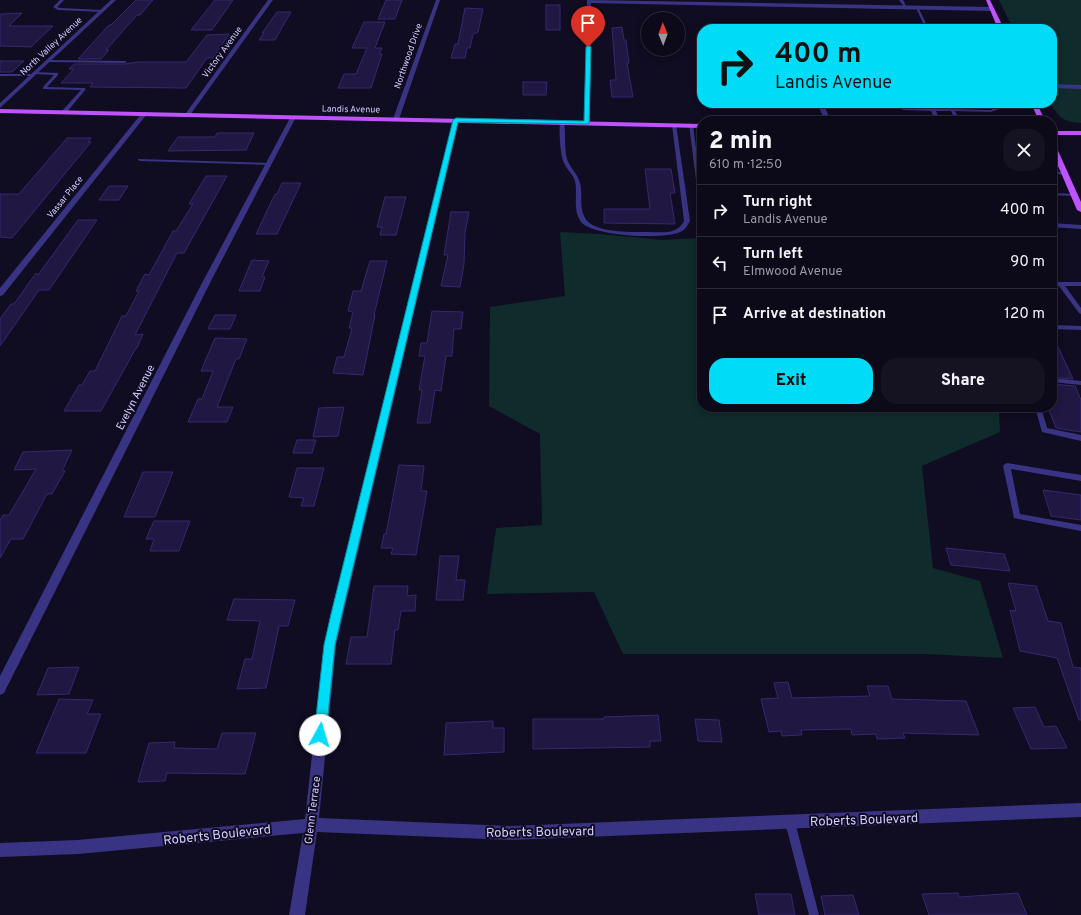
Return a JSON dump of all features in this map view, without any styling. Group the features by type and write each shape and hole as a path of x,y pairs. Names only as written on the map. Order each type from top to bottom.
{"main road":[{"path":"988,0 998,24"},
{"name":"Landis Avenue","path":"0,111 697,126"},
{"path":"1057,133 1081,134"},
{"path":"1057,156 1081,210"}],"street":[{"name":"North Valley Avenue","path":"0,106 114,0"},
{"name":"Victory Avenue","path":"188,114 271,0"},
{"name":"Northwood Drive","path":"396,119 438,0"},
{"path":"587,123 589,1 742,2 992,9"},
{"path":"1057,86 1081,87"},
{"name":"Vassar Place","path":"0,293 144,114"},
{"name":"Evelyn Avenue","path":"0,689 206,284 293,117"},
{"name":"Glenn Terrace","path":"297,915 311,824 330,645 336,614 456,120"},
{"name":"Roberts Boulevard","path":"0,850 78,847 311,824 511,833 1081,810"}],"lane":[{"path":"62,0 55,7 59,9 102,11"},
{"path":"901,0 906,7"},
{"path":"916,7 925,24"},
{"path":"48,61 125,62"},
{"path":"0,74 57,74 44,88 84,89 64,112"},
{"path":"902,108 953,111 994,111 997,108"},
{"path":"933,110 936,116"},
{"path":"953,111 956,116"},
{"path":"562,122 564,132 565,160 577,180 580,214 583,221 590,227 606,231 660,235 672,234 681,231 687,221 674,125"},
{"path":"691,125 697,172"},
{"path":"140,160 269,164"},
{"path":"1057,173 1065,174"},
{"path":"1057,194 1074,195"},
{"path":"1057,225 1081,227"},
{"path":"1057,284 1081,284"},
{"path":"1061,284 1081,312"},
{"path":"1057,327 1081,328"},
{"path":"1057,381 1081,383"},
{"path":"1039,412 1044,430 1081,438"},
{"path":"1081,478 1007,466 1017,516 1081,528"},
{"path":"790,822 814,915"}],"green space":[{"path":"999,0 1081,0 1081,123 1062,118 1053,108 1057,108 1057,24 1011,24"},
{"path":"560,232 662,240 697,238 697,412 999,413 1000,432 922,466 933,568 980,581 1003,658 925,654 623,654 594,592 487,594 496,528 542,525 540,434 489,406 490,307 565,296"}],"building":[{"path":"136,0 153,0 140,15 137,15 106,50 109,50 101,59 78,59 109,25 111,25"},
{"path":"215,0 233,0 212,30 191,30"},
{"path":"386,0 402,0 395,19 378,19"},
{"path":"546,5 560,5 560,30 546,30"},
{"path":"465,8 483,9 478,32 473,34 470,48 467,48 465,58 451,58 455,44 458,44"},
{"path":"277,12 291,12 275,40 259,40 264,33 262,33"},
{"path":"22,13 9,26 53,26 31,47 0,46 0,14"},
{"path":"364,22 385,22 375,48 382,48 379,54 382,54 371,88 338,88 344,74 356,74 367,48 352,48"},
{"path":"622,27 624,40 626,40 629,63 627,63 633,97 612,97 610,80 616,80 612,28"},
{"path":"229,34 213,58 207,58 186,88 90,87 93,83 61,83 74,69 69,69 74,64 186,62 207,35"},
{"path":"0,61 24,61 12,72 0,72"},
{"path":"523,82 547,82 546,95 523,95"},
{"path":"217,133 254,133 246,150 168,151 178,137 215,137"},
{"path":"67,138 91,138 88,142 91,142 12,238 0,237 0,194 19,194"},
{"path":"645,169 671,169 675,193 670,193 675,224 604,223 604,209 650,209"},
{"path":"206,176 227,176 184,253 177,253 135,335 143,334 137,348 101,411 64,411 79,385 82,385 90,371 95,371 122,316 126,316 139,291 136,291 145,274 149,275 173,231 176,231 193,204 189,204"},
{"path":"282,183 301,183 277,234 256,234 275,194 277,194"},
{"path":"109,186 128,186 119,200 99,200"},
{"path":"385,197 406,197 396,235 380,235 382,227 377,227"},
{"path":"451,212 469,212 465,233 464,264 460,287 441,286 448,255 444,255"},
{"path":"78,220 97,220 49,290 39,290 0,346 0,319 11,304 14,304 36,273 38,275"},
{"path":"252,260 269,261 262,277 265,277 260,291 239,291"},
{"path":"370,261 387,261 374,315 363,375 333,373 337,357 344,357 352,328 349,328 353,312 348,311 353,291 361,291"},
{"path":"432,311 463,312 461,329 454,329 452,356 446,356 441,391 435,390 430,423 417,423 422,390 419,390 425,356 419,356 421,343 427,343"},
{"path":"215,315 236,315 230,329 208,329"},
{"path":"215,338 247,339 239,359 236,359 217,407 233,407 227,422 188,422 198,399 202,399 213,371 201,371"},
{"path":"1057,345 1067,366 1073,379 1057,377"},
{"path":"1057,384 1075,386 1081,400 1081,432 1056,428 1050,412 1057,412"},
{"path":"344,407 338,436 313,437 319,408"},
{"path":"297,440 316,440 312,453 293,453"},
{"path":"72,450 62,471 65,471 52,494 47,494 23,539 11,539 0,558 0,520 3,515 9,515 36,469 14,470 23,452"},
{"path":"399,465 424,466 421,491 427,491 416,555 391,554 393,548 381,548 384,534 386,534"},
{"path":"297,468 324,468 314,506 301,506 304,498 289,497"},
{"path":"143,472 173,472 155,517 124,517"},
{"path":"1043,490 1081,495 1081,520 1051,516"},
{"path":"154,521 190,521 179,551 150,551 154,539 146,539"},
{"path":"946,548 1004,554 1010,571 951,565"},
{"path":"440,556 459,556 456,580 465,580 463,600 436,600"},
{"path":"1008,583 1036,586 1048,621 1061,623 1073,667 1081,668 1081,720 1079,720 1057,658 1020,651 1010,610 1016,611"},
{"path":"374,586 408,586 407,596 416,595 415,611 401,611 398,630 395,630 391,664 346,664 351,637 367,637"},
{"path":"234,599 295,600 288,626 279,626 266,688 237,689 245,659 252,659 260,621 227,620"},
{"path":"79,667 69,694 37,695 48,668"},
{"path":"788,682 792,698 870,696 867,686 888,686 892,699 966,701 979,735 903,733 905,738 877,739 876,734 852,735 851,729 801,730 802,735 782,736 781,731 769,732 761,699 778,698 774,683"},
{"path":"59,699 93,700 87,714 101,714 86,753 36,753"},
{"path":"1035,707 1044,727 1056,726 1067,748 1031,749 1013,708"},
{"path":"658,715 661,741 650,741 650,747 533,749 533,719 604,719 604,717"},
{"path":"695,719 719,720 722,742 698,741"},
{"path":"493,721 493,728 504,728 504,752 444,755 446,723"},
{"path":"222,733 256,733 245,774 167,773 165,781 138,782 149,743 175,742 174,748 217,749"},
{"path":"958,893 959,897 1018,893 1027,915 929,915 922,894"},
{"path":"755,894 791,894 795,915 759,915"},
{"path":"853,895 859,915 825,915 821,896"}],"route":[{"path":"320,735 330,645 336,614 456,120 587,123 588,47"}]}
